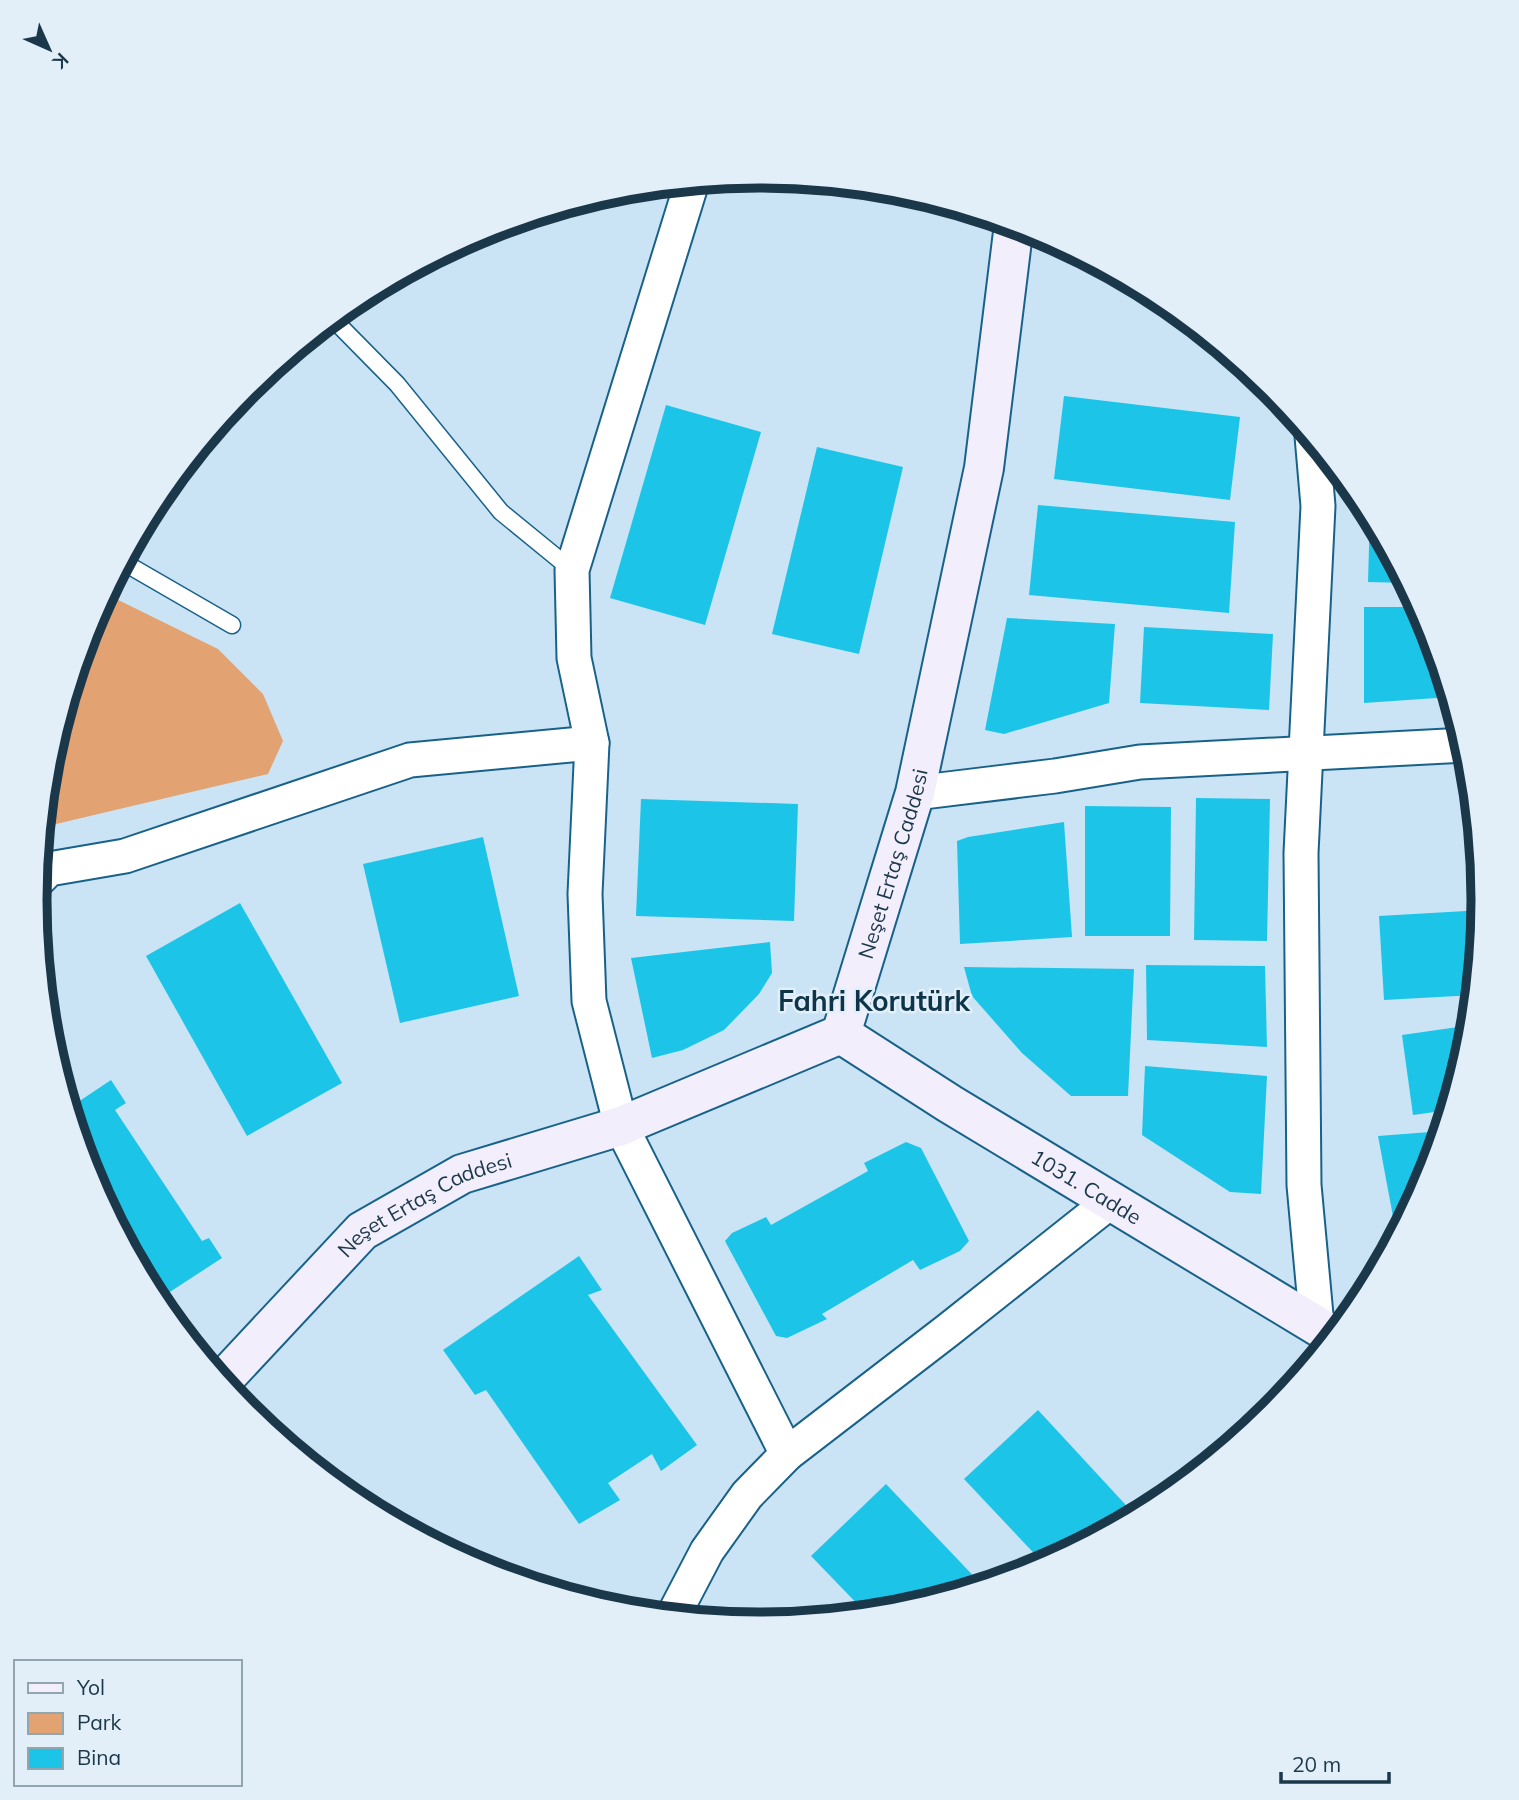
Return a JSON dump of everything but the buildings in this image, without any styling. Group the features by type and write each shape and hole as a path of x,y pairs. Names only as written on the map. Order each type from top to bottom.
{"main road":[{"name":"Neşet Ertaş Caddesi","path":"228,1374 362,1231 462,1174 621,1126 841,1034 915,793 984,468 1013,235"},
{"name":"1031. Cadde","path":"841,1034 950,1104 1326,1331"}],"street":[{"path":"689,192 572,570 574,658 592,743 585,894 589,1001 621,1126 787,1454"},
{"path":"1312,451 1318,506 1301,853 1304,1185 1326,1331"},
{"path":"48,870 125,856 410,760 592,743"},
{"path":"915,793 1055,776 1140,762 1454,746"},
{"path":"678,1607 707,1551 747,1495 787,1454 1111,1200"}],"lane":[{"path":"339,325 397,384 501,512 572,570"},
{"path":"131,567 232,625"}],"green space":[{"path":"115,598 218,649 263,694 283,741 268,774 56,824 51,828 61,761 72,716 85,671"}],"district":[{"name":"Fahri Korutürk","path":"874,1000"}]}
